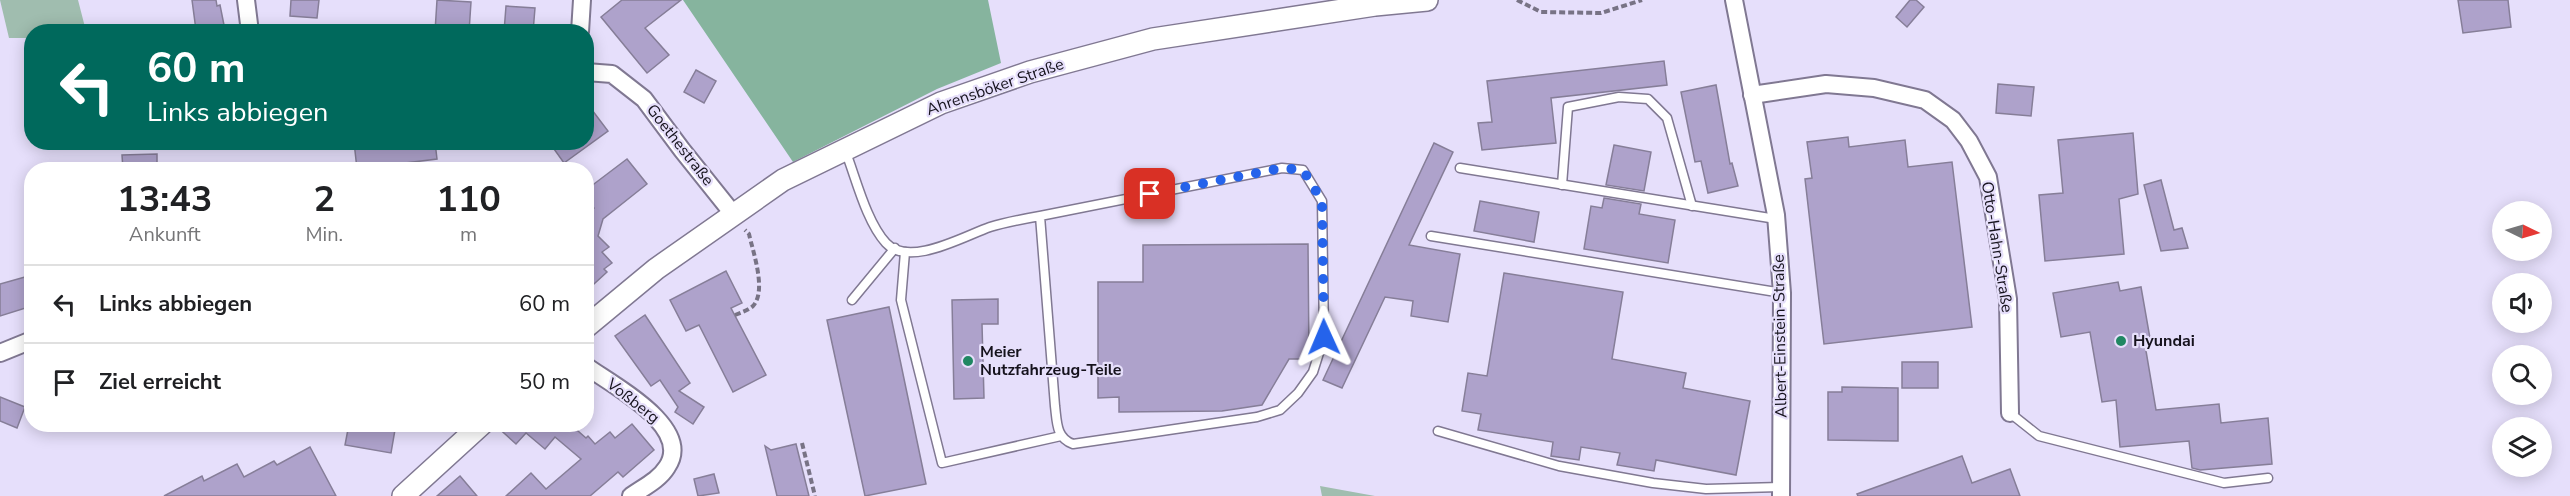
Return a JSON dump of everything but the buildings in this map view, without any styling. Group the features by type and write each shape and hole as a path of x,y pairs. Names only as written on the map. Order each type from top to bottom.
{"street":[{"path":"246,0 249,24"},
{"path":"580,24 582,0"},
{"name":"Ahrensböker Straße","path":"594,320 656,269 783,180 941,103 1030,72 1153,39 1375,5 1427,0"},
{"name":"Albert-Einstein-Straße","path":"1734,0 1776,219 1782,293 1781,492"},
{"name":"Goethestraße","path":"594,73 612,74 644,99 682,150 735,214"},
{"name":"Otto-Hahn-Straße","path":"1752,95 1826,84 1874,88 1925,100 1953,120 1969,141 1988,177 2008,299 2010,413"},
{"path":"0,353 24,343"},
{"name":"Voßberg","path":"594,372 655,415 670,433 673,451 667,467 657,478 632,496"},
{"path":"403,496 473,432"}],"lane":[{"path":"1562,185 1569,107 1619,98 1648,99 1667,118 1692,206"},
{"path":"845,150 873,225 887,245 904,252 938,248 1001,224 1040,216 1282,168 1303,170 1322,201 1324,337 1313,372 1298,393 1280,410 1257,417 1073,444 1064,441 1058,431 1055,406 1040,216"},
{"path":"1460,168 1776,219"},
{"path":"1431,236 1782,293"},
{"path":"852,300 895,248"},
{"path":"904,252 901,300 942,463 1061,436"},
{"path":"2010,413 2039,436 2224,483 2268,478"},
{"path":"1438,431 1559,466 1653,483 1707,489 1781,492"}],"path":[{"path":"1517,0 1541,12 1601,13 1642,0"},
{"path":"735,214 748,234 757,272 759,293 753,307 735,315"},
{"path":"802,443 815,496"}],"green space":[{"path":"0,0 78,0 84,24 24,24 24,38 9,38"},
{"path":"683,0 988,0 1001,63 937,89 793,162"},
{"path":"1320,486 1375,496 1322,496"}],"place":[{"name":"Hyundai","path":"2121,341"},
{"name":"Meier Nutzfahrzeug-Teile","path":"968,361"}],"route":[{"path":"1150,194 1282,168 1303,170 1313,182 1322,201 1324,337"}]}
